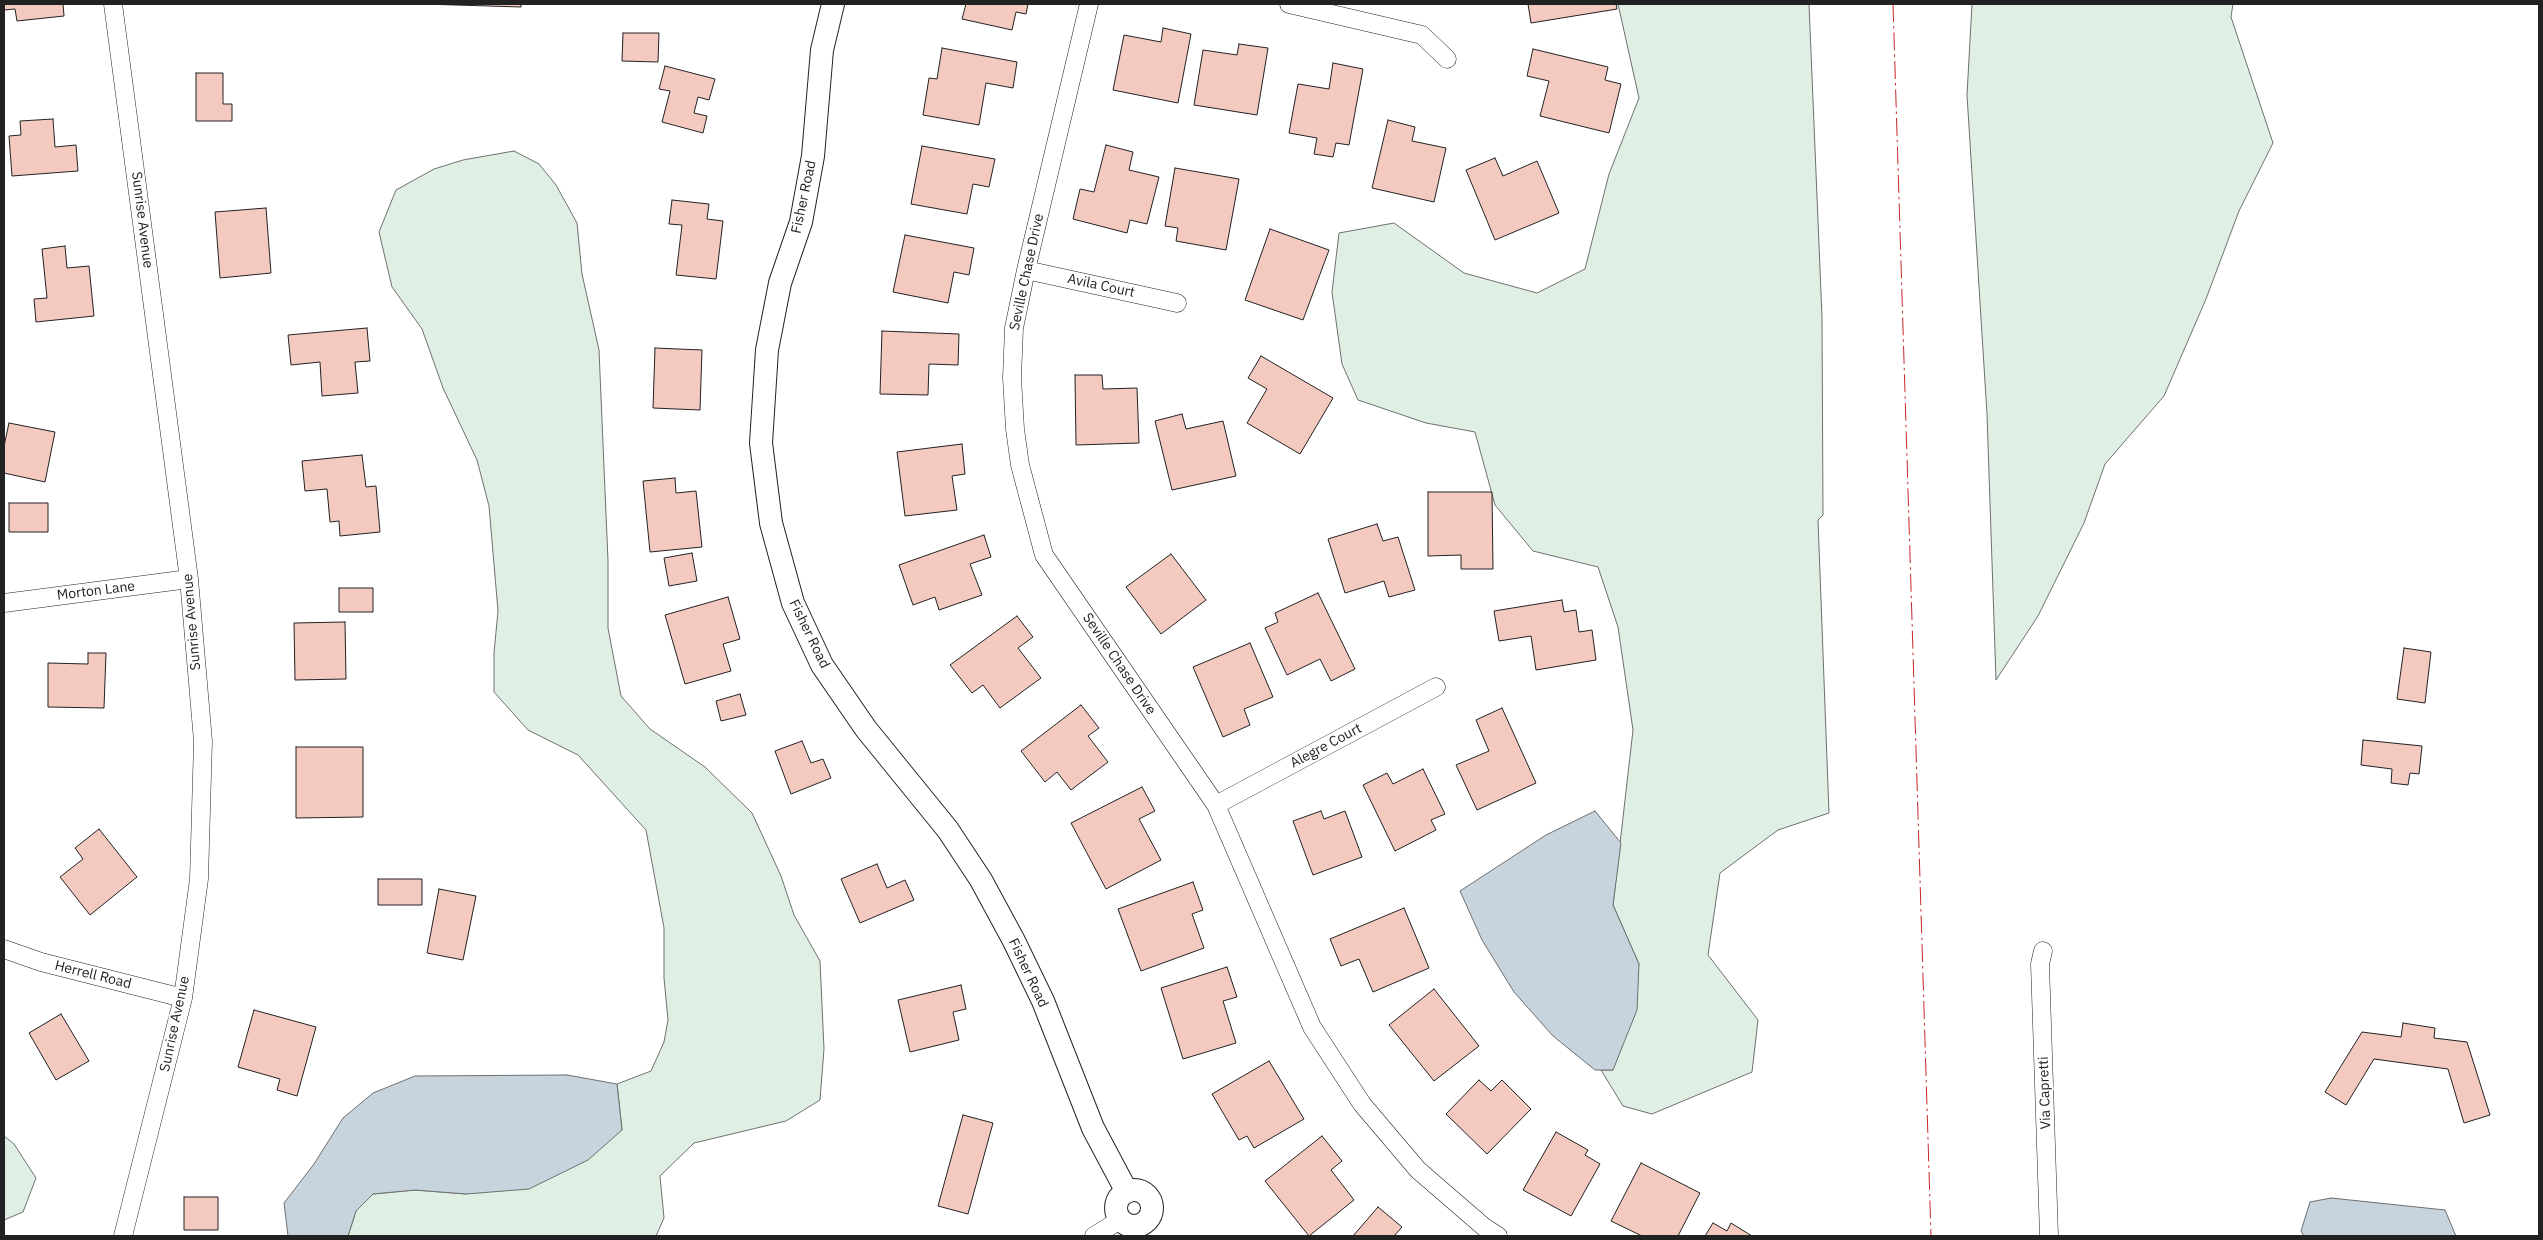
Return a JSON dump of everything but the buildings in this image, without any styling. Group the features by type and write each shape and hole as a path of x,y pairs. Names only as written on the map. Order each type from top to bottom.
{"street":[{"name":"Sunrise Avenue","path":"113,4 189,579 203,741 199,879 183,998 123,1236"},
{"name":"Fisher Road","path":"833,4 822,50 813,156 801,222 780,283 767,350 760,443 771,523 793,603 822,665 866,729 948,830 981,880 1014,941 1043,1001 1093,1128 1127,1192"},
{"name":"Seville Chase Drive","path":"1089,4 1014,328 1012,378 1020,465 1044,555 1216,805 1312,1027 1362,1104 1418,1170 1484,1227 1498,1236"},
{"path":"1289,4 1422,35 1447,59"},
{"name":"Avila Court","path":"1026,270 1177,303"},
{"name":"Morton Lane","path":"4,603 189,579"},
{"name":"Alegre Court","path":"1216,805 1436,687"},
{"name":"Herrell Road","path":"4,949 41,962 183,998"},
{"name":"Via Capretti","path":"2043,951 2040,964 2049,1236"},
{"path":"1140,1191 1150,1198 1153,1210 1149,1230 1131,1226 1120,1220 1116,1210 1117,1204 1127,1192 1140,1191"},
{"path":"1094,1236 1120,1220"}],"green space":[{"path":"1618,4 1809,4 1822,317 1823,515 1818,520 1829,813 1778,830 1720,873 1708,955 1758,1020 1752,1072 1652,1114 1623,1106 1601,1070 1613,1070 1639,964 1613,905 1633,730 1618,627 1598,567 1533,551 1495,505 1475,432 1426,423 1358,400 1342,364 1332,292 1339,233 1394,223 1464,273 1537,293 1585,269 1609,174 1639,98"},
{"path":"1972,4 2233,4 2231,17 2273,143 2239,211 2206,299 2164,396 2105,464 2084,523 2038,616 1996,680 1987,414 1967,95"},
{"path":"514,151 539,164 556,185 577,223 582,274 599,350 608,561 608,628 621,696 650,729 705,767 752,813 781,876 794,915 820,961 824,1049 820,1100 786,1121 694,1143 660,1176 664,1218 656,1236 348,1236 356,1211 373,1194 415,1190 466,1194 622,1130 617,1084 651,1071 664,1042 668,1020 664,978 664,928 646,830 578,755 528,730 494,692 494,653 498,611 489,506 477,460 443,388 422,329 392,287 379,232 396,190 434,169 463,160"},
{"path":"4,1136 14,1144 36,1178 23,1212 4,1220"}],"shaded area":[{"path":"1595,811 1621,843 1613,905 1639,964 1637,1010 1613,1070 1595,1070 1553,1036 1514,992 1482,940 1460,891 1546,835"},
{"path":"567,1075 617,1084 622,1130 588,1160 529,1189 466,1194 415,1190 373,1194 356,1211 348,1236 288,1236 284,1203 314,1164 343,1118 373,1093 415,1076"},
{"path":"2331,1198 2445,1210 2456,1236 2304,1236 2301,1231 2310,1202"}],"power":[{"path":"1893,4 1931,1236"}]}
